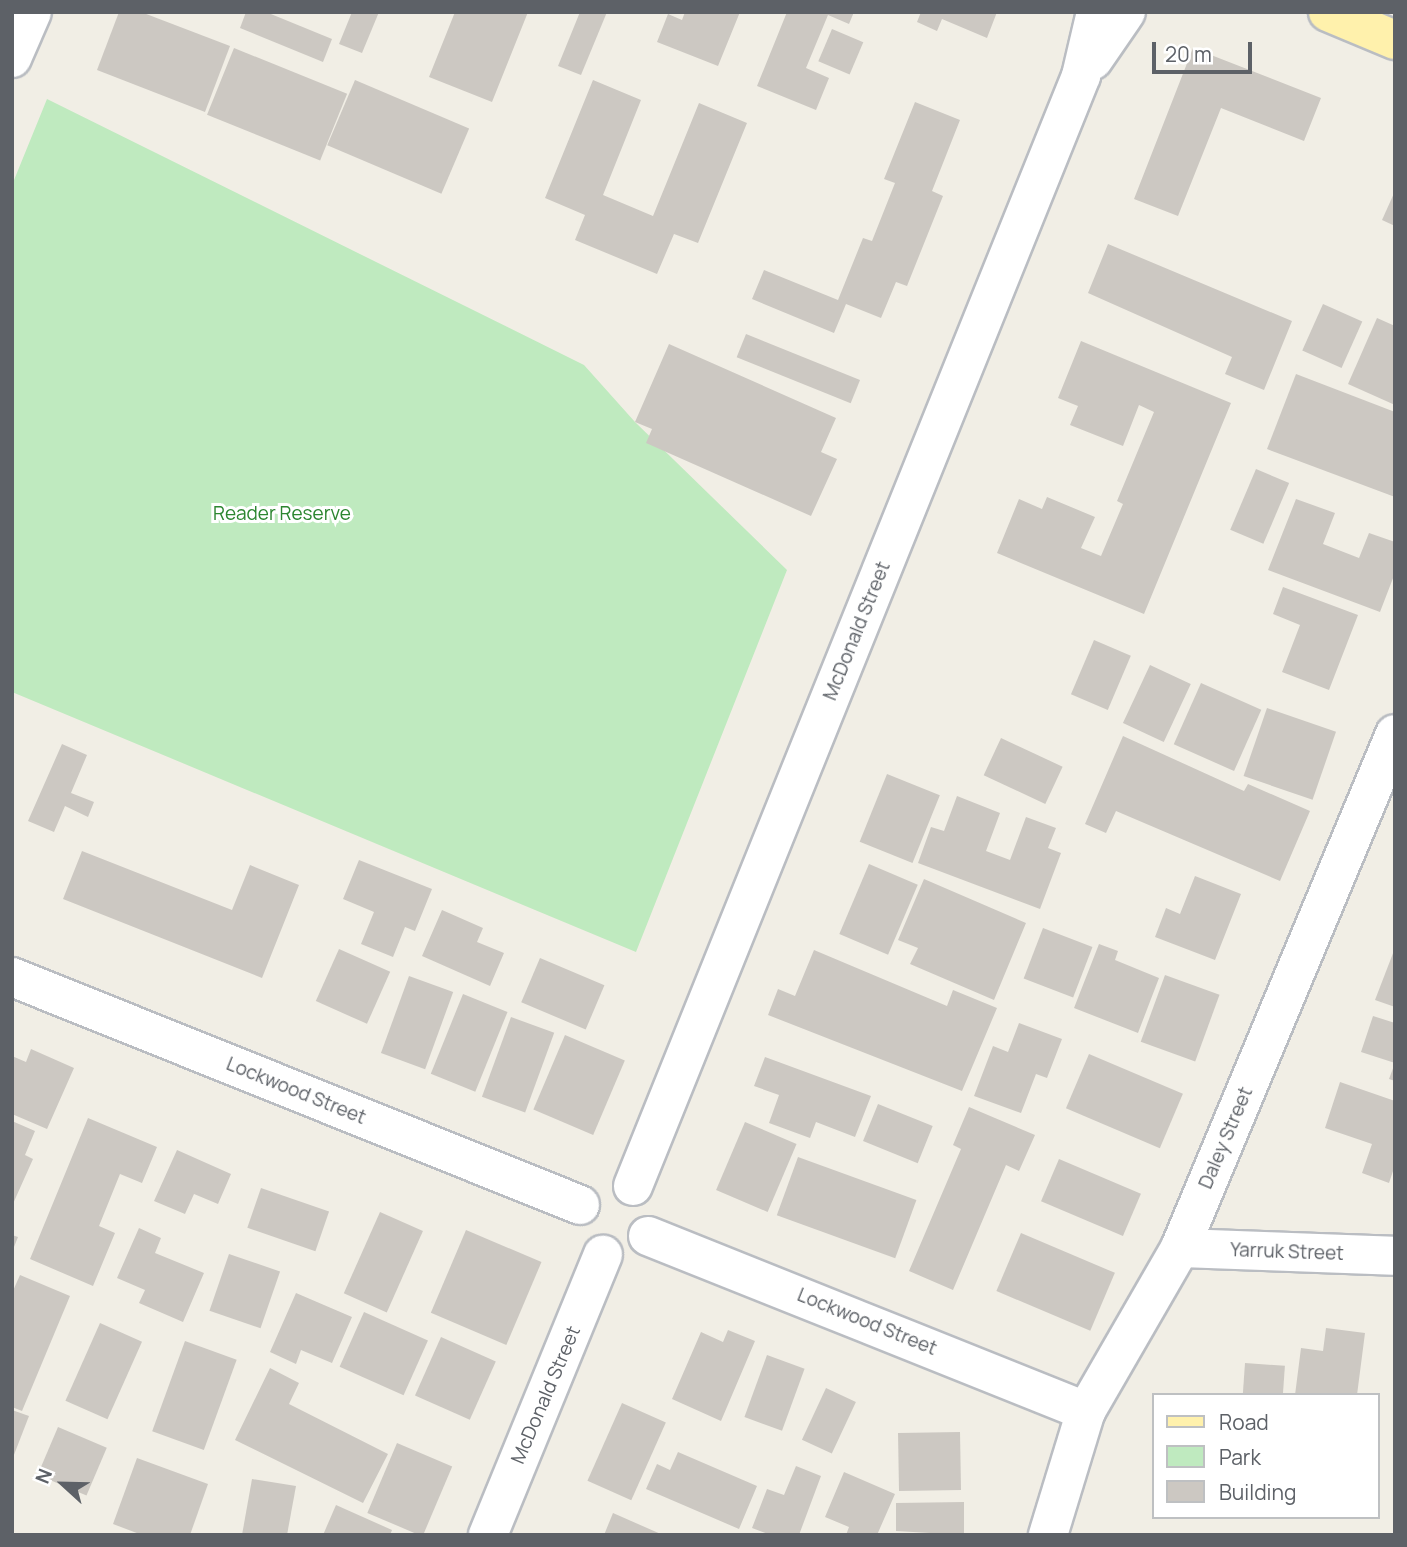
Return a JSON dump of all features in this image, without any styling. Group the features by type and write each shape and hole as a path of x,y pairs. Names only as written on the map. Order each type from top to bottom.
{"main road":[{"path":"1328,12 1395,40"}],"street":[{"path":"12,58 32,12"},
{"name":"McDonald Street","path":"634,1186 1081,76 1096,12"},
{"name":"McDonald Street","path":"1081,76 1126,12"},
{"name":"Daley Street","path":"1048,1535 1086,1410 1180,1248 1395,734"},
{"name":"Lockwood Street","path":"12,977 579,1205"},
{"path":"608,1182 634,1186 650,1208 648,1236 629,1253 603,1255 580,1235 579,1205 596,1186 608,1182"},
{"name":"Lockwood Street","path":"648,1236 1086,1410"},
{"name":"Yarruk Street","path":"1180,1248 1395,1256"},
{"name":"McDonald Street","path":"488,1535 603,1255"}],"green space":[{"name":"Reader Reserve","path":"47,99 584,365 635,422 787,570 636,952 12,692 12,185"}],"building":[{"path":"119,12 141,12 230,46 205,112 97,70"},
{"path":"246,12 266,12 332,39 323,62 240,28"},
{"path":"352,12 379,12 362,53 339,44"},
{"path":"455,12 528,12 492,102 429,77"},
{"path":"580,12 607,12 581,75 558,66"},
{"path":"685,12 740,12 718,66 657,42 668,14 682,20"},
{"path":"787,12 854,12 849,24 828,15 806,68 829,78 816,110 757,86"},
{"path":"921,12 997,12 987,38 942,19 937,31 917,22"},
{"path":"832,29 863,42 850,75 818,61"},
{"path":"234,48 347,94 320,160 207,115"},
{"path":"1193,48 1321,98 1304,141 1221,108 1178,216 1134,199"},
{"path":"355,80 469,128 441,194 327,145"},
{"path":"593,80 641,100 603,195 653,216 699,103 747,123 698,243 674,234 657,274 575,240 585,215 545,198"},
{"path":"915,102 960,120 932,191 943,196 907,286 896,282 881,318 846,304 834,333 752,299 764,270 838,300 863,238 872,241 895,183 884,179"},
{"path":"1395,191 1395,226 1382,220"},
{"path":"1108,244 1292,321 1264,390 1225,374 1232,357 1088,293"},
{"path":"1323,304 1362,321 1342,368 1302,351"},
{"path":"1377,318 1395,326 1395,405 1348,384"},
{"path":"746,334 860,380 851,403 737,357"},
{"path":"1081,341 1231,403 1144,614 997,553 1019,499 1042,509 1047,497 1095,517 1081,548 1101,556 1123,504 1117,501 1154,412 1139,405 1123,446 1070,425 1078,406 1058,398"},
{"path":"669,344 836,418 821,452 837,459 811,516 646,443 652,429 635,422"},
{"path":"1296,374 1395,412 1395,497 1267,449"},
{"path":"1256,469 1289,483 1263,544 1230,530"},
{"path":"1296,499 1335,513 1323,544 1359,558 1369,533 1395,542 1395,573 1380,612 1268,570"},
{"path":"1283,587 1358,615 1329,690 1282,672 1300,625 1273,614"},
{"path":"1094,640 1131,656 1108,710 1071,694"},
{"path":"1150,665 1191,684 1164,742 1123,723"},
{"path":"1201,683 1261,710 1234,771 1174,744"},
{"path":"1267,708 1336,732 1313,800 1244,776"},
{"path":"1123,736 1244,791 1248,784 1310,811 1280,881 1116,811 1106,833 1085,824"},
{"path":"1001,738 1063,767 1045,804 984,775"},
{"path":"62,744 87,755 71,793 94,802 88,817 65,806 54,832 28,821"},
{"path":"887,774 940,795 913,863 860,842"},
{"path":"957,796 1000,813 986,851 1010,860 1026,817 1056,828 1048,848 1061,853 1040,909 918,863 931,827 944,831"},
{"path":"82,851 232,910 250,865 299,885 262,978 63,899"},
{"path":"359,860 432,889 415,931 405,927 393,957 361,944 374,912 343,899"},
{"path":"869,864 918,885 888,955 839,934"},
{"path":"1195,876 1241,894 1215,960 1155,937 1166,908 1180,914"},
{"path":"924,879 1026,923 994,1000 910,964 918,948 898,940"},
{"path":"442,910 483,928 477,942 504,953 490,986 422,956"},
{"path":"1043,928 1092,947 1073,997 1024,978"},
{"path":"1099,944 1118,951 1115,960 1159,978 1138,1033 1074,1008"},
{"path":"1395,948 1395,1007 1375,1000"},
{"path":"339,949 390,972 367,1024 316,1001"},
{"path":"814,950 947,1006 953,990 997,1008 962,1091 768,1015 778,989 795,996"},
{"path":"540,958 604,985 586,1030 521,1002"},
{"path":"1165,975 1220,995 1195,1062 1141,1042"},
{"path":"409,976 453,992 425,1069 381,1053"},
{"path":"463,994 508,1012 475,1092 431,1074"},
{"path":"1373,1016 1395,1023 1395,1063 1361,1052"},
{"path":"511,1017 554,1033 525,1113 482,1097"},
{"path":"1019,1023 1062,1039 1047,1078 1036,1074 1021,1113 974,1096 993,1046 1008,1052"},
{"path":"565,1035 625,1060 593,1135 533,1110"},
{"path":"31,1049 74,1068 47,1129 12,1114 12,1056 26,1062"},
{"path":"1089,1054 1183,1094 1160,1148 1066,1108"},
{"path":"765,1057 871,1096 855,1137 816,1122 810,1138 769,1123 779,1095 754,1086"},
{"path":"1395,1063 1395,1081 1389,1079"},
{"path":"1340,1082 1395,1101 1395,1165 1389,1183 1362,1173 1372,1144 1325,1128"},
{"path":"878,1104 933,1126 918,1163 863,1141"},
{"path":"969,1107 1035,1135 1019,1171 1006,1165 953,1290 909,1271 961,1149 953,1145"},
{"path":"88,1118 157,1147 142,1183 120,1174 99,1226 115,1233 93,1286 30,1259"},
{"path":"12,1121 35,1131 25,1155 33,1159 12,1206"},
{"path":"745,1122 797,1144 768,1212 716,1190"},
{"path":"177,1150 231,1174 218,1204 194,1194 185,1214 154,1201"},
{"path":"798,1157 916,1200 895,1258 777,1215"},
{"path":"1059,1159 1141,1194 1123,1236 1041,1201"},
{"path":"261,1188 329,1211 315,1251 247,1228"},
{"path":"380,1212 423,1231 387,1312 344,1293"},
{"path":"139,1228 161,1238 155,1253 204,1273 183,1322 139,1303 145,1290 117,1278"},
{"path":"466,1230 541,1262 506,1345 431,1313"},
{"path":"1021,1233 1115,1273 1090,1331 996,1291"},
{"path":"12,1235 18,1237 12,1252"},
{"path":"229,1254 280,1272 261,1328 209,1311"},
{"path":"20,1275 70,1296 22,1411 12,1407 12,1293"},
{"path":"296,1293 352,1317 332,1363 301,1350 296,1364 270,1352"},
{"path":"364,1312 428,1340 404,1395 340,1367"},
{"path":"100,1323 142,1342 107,1419 65,1401"},
{"path":"1326,1328 1365,1333 1357,1393 1295,1393 1301,1348 1323,1351"},
{"path":"728,1330 755,1341 721,1421 672,1399 701,1332 723,1342"},
{"path":"441,1337 496,1361 470,1420 415,1395"},
{"path":"185,1341 237,1360 204,1450 152,1431"},
{"path":"767,1355 805,1369 782,1431 744,1417"},
{"path":"1245,1363 1285,1366 1283,1393 1243,1393"},
{"path":"270,1368 299,1383 289,1404 388,1454 363,1503 235,1440"},
{"path":"826,1388 856,1402 832,1454 802,1440"},
{"path":"622,1403 666,1423 631,1500 587,1481"},
{"path":"12,1410 29,1416 12,1460"},
{"path":"58,1427 107,1448 86,1496 38,1475"},
{"path":"960,1432 961,1490 899,1491 898,1433"},
{"path":"397,1443 452,1466 423,1535 367,1513"},
{"path":"678,1452 757,1486 739,1529 646,1489 657,1464 670,1470"},
{"path":"137,1458 208,1484 190,1535 142,1535 113,1524"},
{"path":"796,1466 821,1476 799,1535 771,1535 752,1528 767,1489 784,1495"},
{"path":"844,1472 895,1494 877,1535 846,1535 849,1527 825,1517"},
{"path":"252,1479 296,1486 287,1535 242,1535"},
{"path":"964,1502 964,1535 896,1531 896,1503"},
{"path":"336,1505 392,1530 390,1535 323,1535"},
{"path":"613,1513 663,1535 604,1535"}]}
